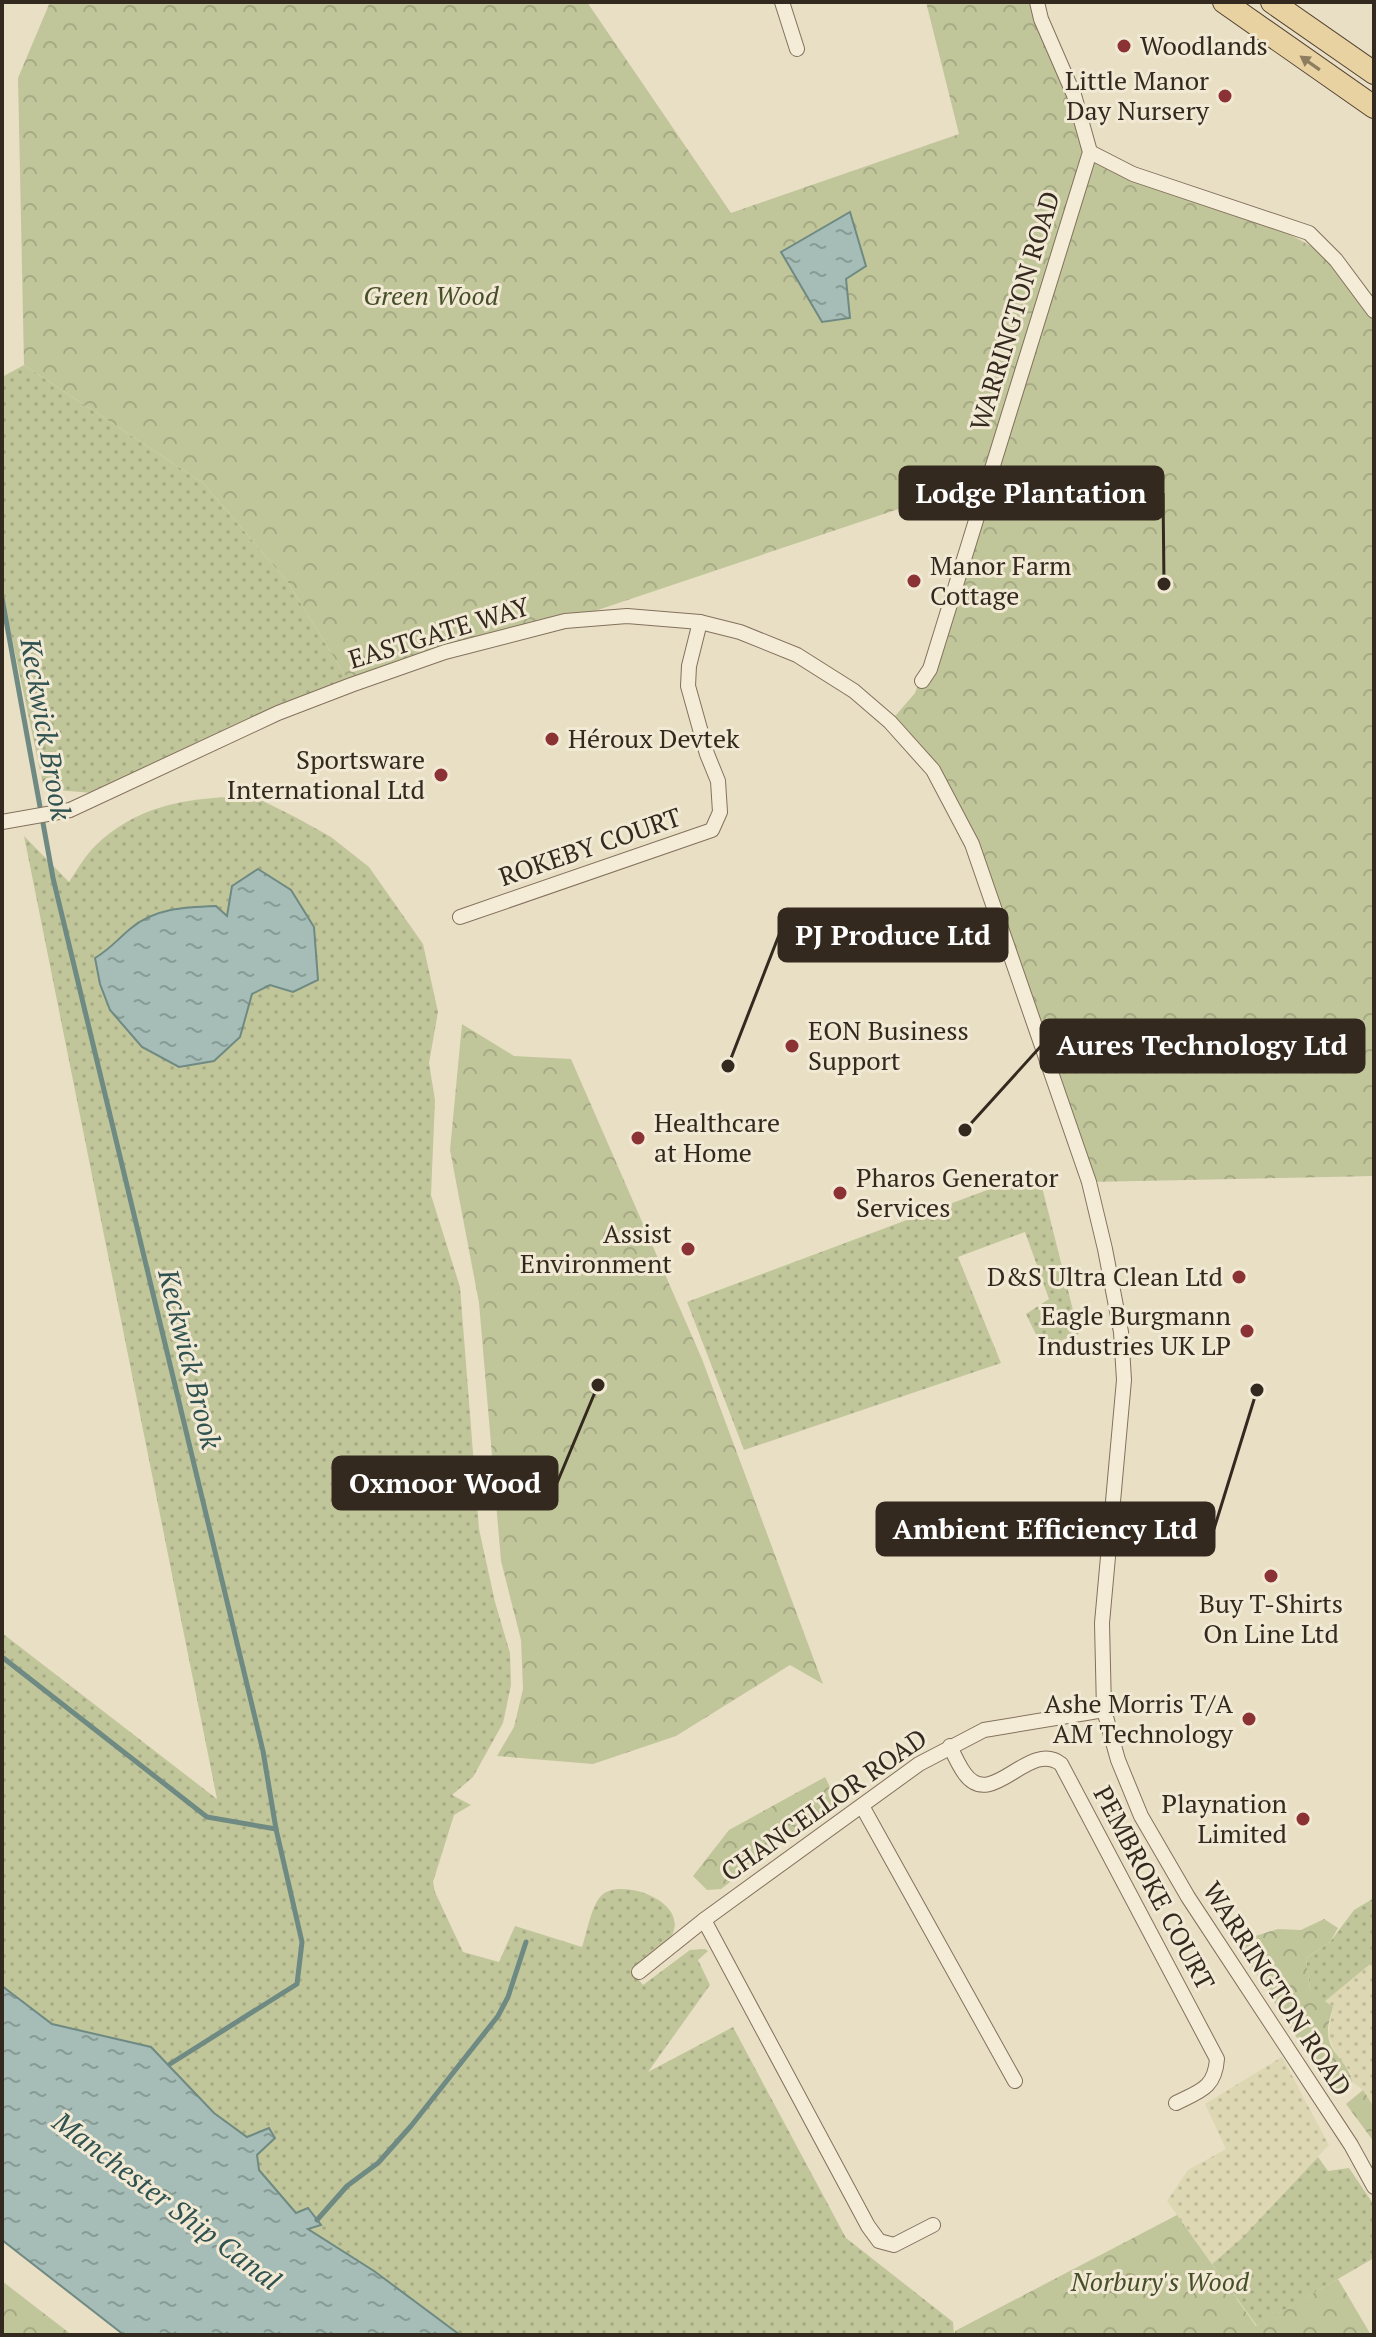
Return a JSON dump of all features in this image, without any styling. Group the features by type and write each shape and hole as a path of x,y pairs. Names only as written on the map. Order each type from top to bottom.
{"main road":[{"path":"1224,2 1374,107"},
{"path":"1272,2 1374,73"}],"street":[{"path":"782,2 797,49"},
{"path":"1037,2 1041,19 1074,95 1090,152 1133,174 1309,233 1336,260 1374,311"},
{"name":"WARRINGTON ROAD","path":"922,681 930,669 966,557 1090,152"},
{"name":"EASTGATE WAY","path":"2,822 70,810 278,713 445,652 565,621 627,616 700,622 740,632 797,655 854,691 890,722"},
{"name":"ROKEBY COURT","path":"460,917 712,830 720,812 718,781 688,686 689,666 700,622"},
{"name":"WARRINGTON ROAD","path":"890,722 933,770 972,844 1089,1182 1105,1249 1121,1332 1124,1380 1102,1623 1104,1710 1118,1760 1141,1816 1188,1897 1351,2145 1374,2187"},
{"name":"CHANCELLOR ROAD","path":"639,1972 704,1920 919,1764 950,1746 984,1730 1104,1710"},
{"name":"PEMBROKE COURT","path":"950,1746 965,1776 984,1784 995,1783 1042,1757 1053,1758 1061,1764 1217,2059 1216,2072 1207,2088 1176,2103"},
{"path":"862,1806 1015,2081"},
{"path":"704,1920 868,2226 879,2241 894,2245 933,2225"}],"shaded area":[{"path":"1374,1961 1374,2107 1363,2090 1352,2082 1350,2071 1337,2056 1328,2035 1333,2008 1324,2002"},
{"path":"1282,2057 1329,2145 1242,2238 1212,2264 1167,2201 1188,2170 1226,2149 1205,2104"}],"green space":[{"name":"Green Wood","path":"50,2 587,2 731,213 959,134 926,2 1037,2 1090,152 1246,210 1336,260 1374,311 1374,1176 1089,1182 972,844 933,770 890,722 915,693 994,477 565,621 351,685 287,581 203,483 24,365 18,78"},
{"path":"24,365 203,483 287,581 351,685 105,794 44,789 2,592 2,377"},
{"path":"235,797 261,800 297,818 331,837 369,867 423,944 438,1012 429,1063 435,1100 431,1195 460,1287 479,1529 510,1653 511,1685 503,1723 473,1777 452,1795 471,1805 454,1815 433,1882 463,1952 499,1962 515,1926 582,1947 592,1912 602,1895 623,1889 650,1895 661,1902 674,1921 673,1933 660,1948 631,1970 643,1985 690,1950 705,1949 708,1951 698,1960 710,1985 648,2072 733,2027 846,2238 953,2322 954,2335 461,2335 374,2271 307,2228 321,2226 309,2208 296,2214 258,2170 257,2155 274,2138 247,2137 234,2129 214,2113 151,2047 52,2024 2,1986 2,1633 217,1799 24,836 69,882 95,846 126,822 178,803"},
{"path":"462,1024 514,1056 571,1059 702,1359 823,1684 790,1665 676,1736 593,1764 497,1756 514,1727 523,1689 521,1640 501,1561 479,1303 450,1150"},
{"path":"1038,1171 1079,1334 1042,1347 1026,1314 1049,1299 1025,1232 958,1257 1001,1363 744,1450 687,1302"},
{"path":"825,1777 837,1801 721,1889 707,1890 693,1876 729,1830"},
{"path":"1374,1898 1374,1961 1324,2002 1310,1990 1306,1958 1330,1942 1354,1910"},
{"path":"1324,1919 1338,1928 1330,1942 1306,1958 1310,1990 1333,2007 1328,2028 1329,2041 1348,2069 1352,2082 1332,2093 1238,1945 1278,1929 1301,1930"},
{"path":"1363,2090 1374,2107 1374,2142 1346,2104"},
{"path":"1318,2157 1328,2171 1349,2168 1374,2205 1374,2258 1257,2326 1212,2264 1242,2238"},
{"name":"Norbury's Wood","path":"1177,2215 1256,2326 1338,2279 1371,2335 954,2335 955,2331"},
{"path":"2,2281 72,2335 2,2335"}],"water":[{"path":"850,212 866,266 846,279 850,318 822,322 781,252"},
{"path":"258,869 291,890 314,927 318,980 293,992 270,985 252,994 240,1037 214,1061 179,1067 142,1047 110,1010 100,984 95,958 139,922 160,913 216,906 227,916 232,886"},
{"name":"Manchester Ship Canal","path":"2,1986 52,2024 151,2047 214,2113 247,2137 269,2128 275,2138 257,2155 259,2170 296,2213 308,2208 321,2225 308,2229 374,2271 460,2335 124,2335 2,2240"}],"waterway":[{"name":"Keckwick Brook","path":"2,598 53,878 263,1751 276,1829 302,1942 297,1984 170,2064"},
{"path":"2,1657 207,1817 276,1829"},
{"path":"317,2220 347,2186 378,2163 411,2126 498,2016 508,1997 526,1942"}],"place":[{"name":"Woodlands","path":"1124,46"},
{"name":"Little Manor Day Nursery","path":"1225,96"},
{"name":"Manor Farm Cottage","path":"914,581"},
{"name":"Lodge Plantation","path":"1164,584"},
{"name":"Héroux Devtek","path":"552,739"},
{"name":"Sportsware International Ltd","path":"441,775"},
{"name":"EON Business Support","path":"792,1046"},
{"name":"PJ Produce Ltd","path":"728,1066"},
{"name":"Aures Technology Ltd","path":"965,1130"},
{"name":"Healthcare at Home","path":"638,1138"},
{"name":"Pharos Generator Services","path":"840,1193"},
{"name":"Assist Environment","path":"688,1249"},
{"name":"D&S Ultra Clean Ltd","path":"1239,1277"},
{"name":"Eagle Burgmann Industries UK LP","path":"1247,1331"},
{"name":"Oxmoor Wood","path":"598,1385"},
{"name":"Ambient Efficiency Ltd","path":"1257,1390"},
{"name":"Buy T-Shirts On Line Ltd","path":"1271,1576"},
{"name":"Ashe Morris T/A AM Technology","path":"1249,1719"},
{"name":"Playnation Limited","path":"1303,1819"}]}
